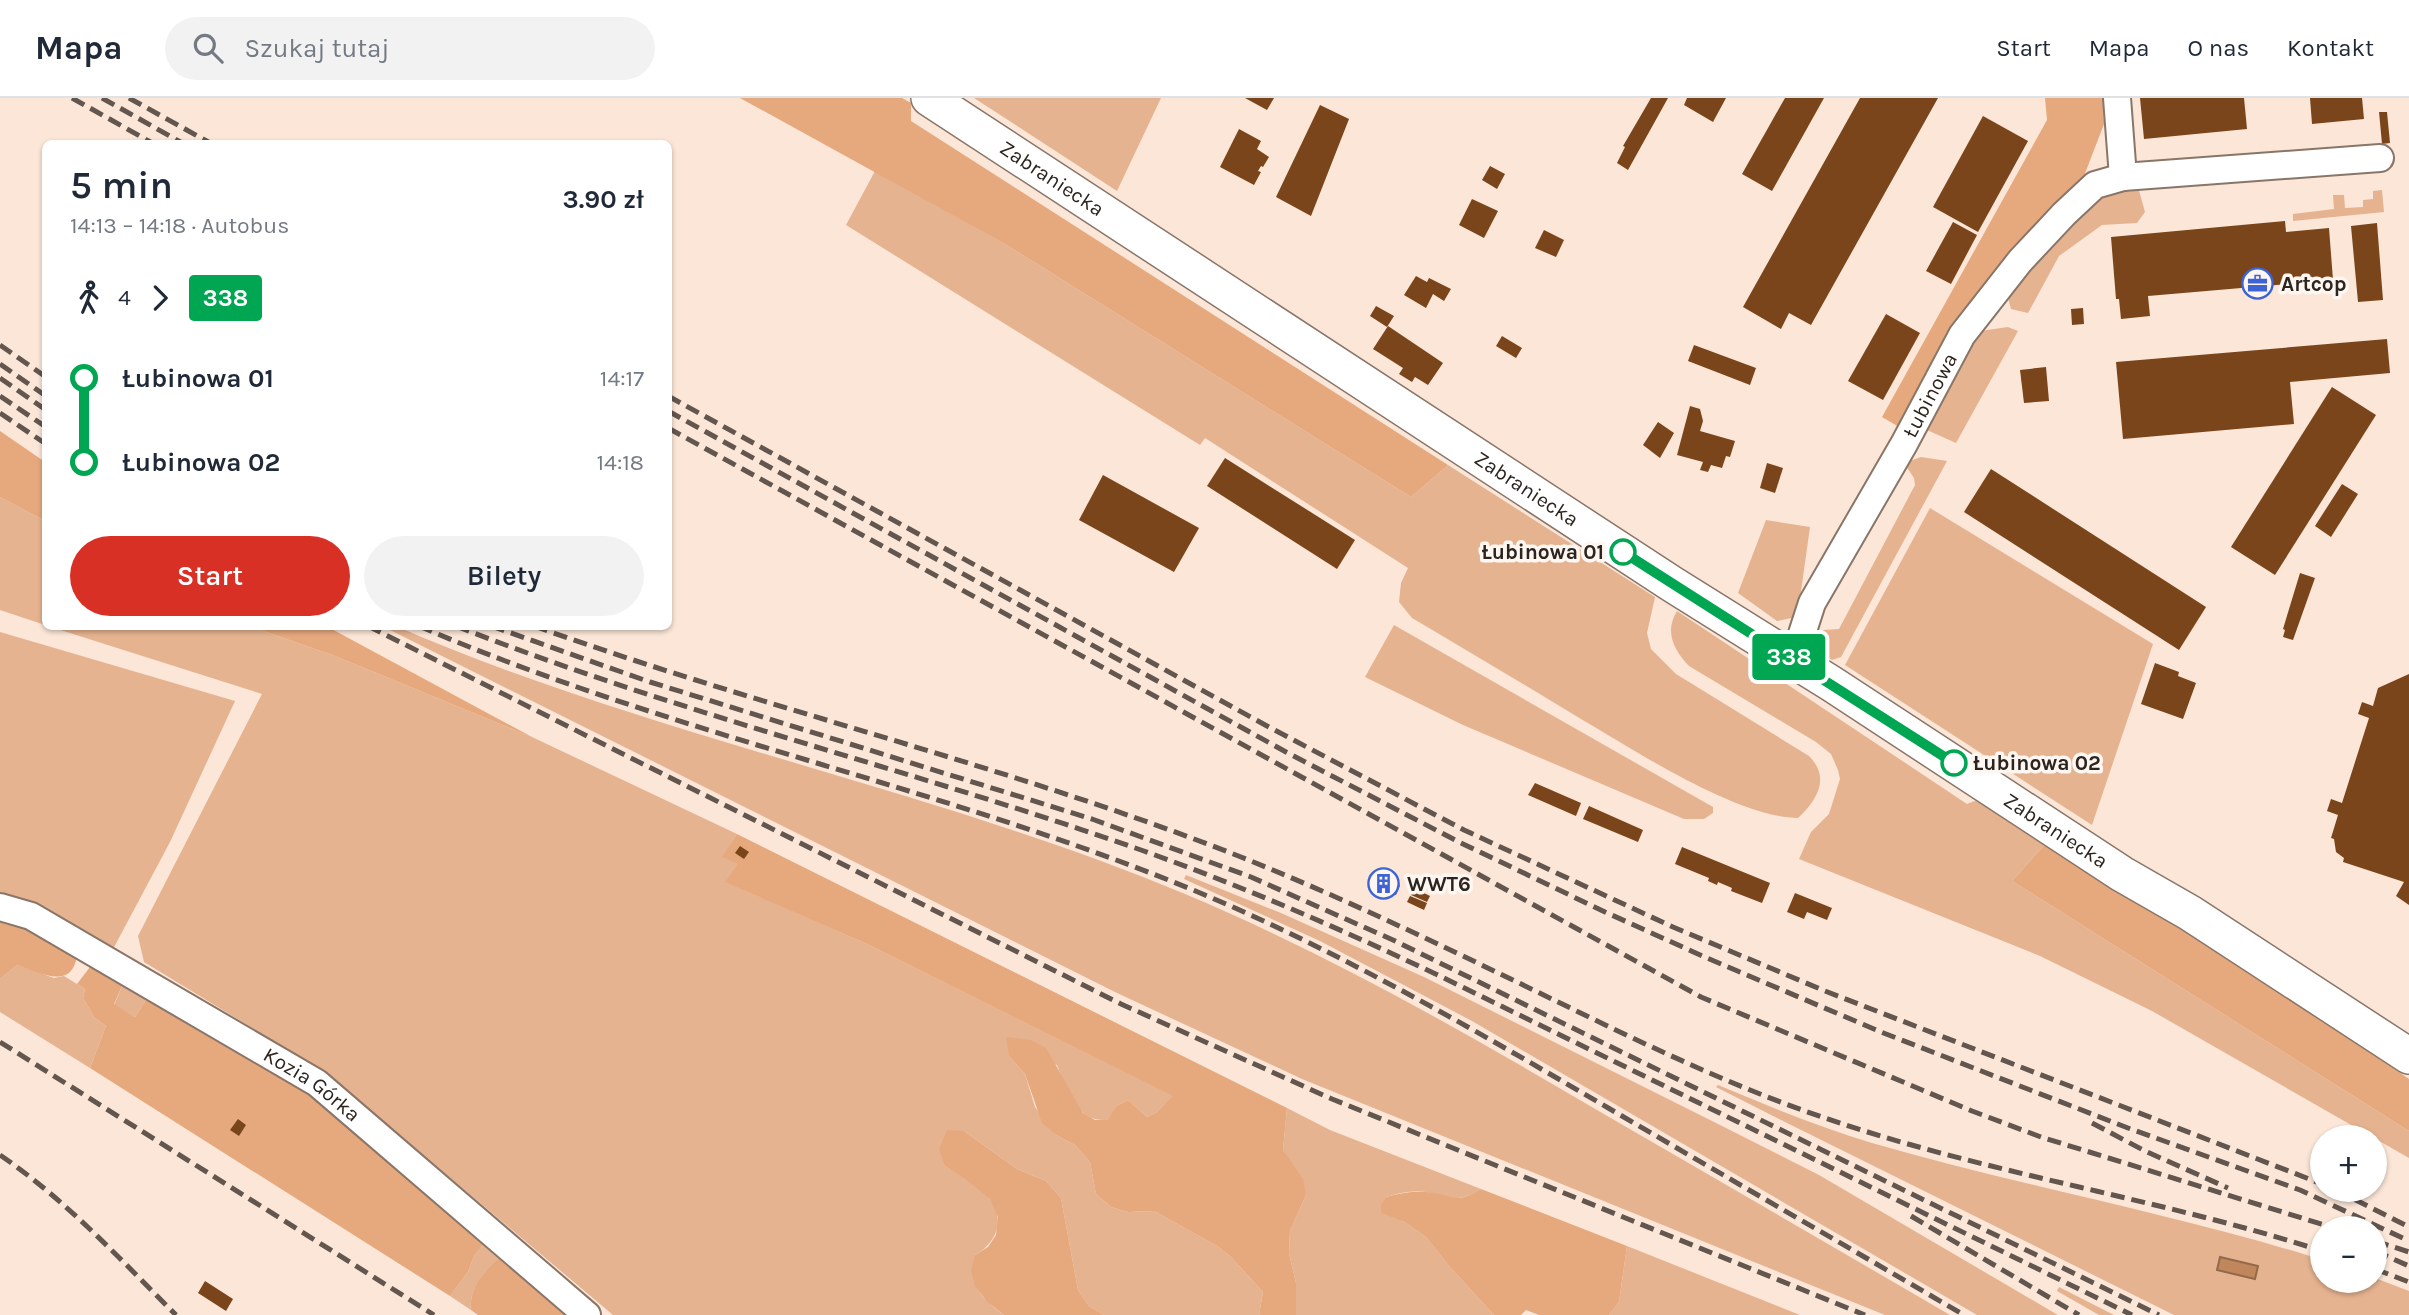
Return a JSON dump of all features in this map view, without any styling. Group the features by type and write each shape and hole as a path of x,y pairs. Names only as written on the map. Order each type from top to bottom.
{"main road":[{"name":"Zabraniecka","path":"929,98 1672,584 2122,874 2190,913 2409,1056"}],"street":[{"path":"2117,98 2123,177"},
{"name":"Łubinowa","path":"1789,657 1800,640 1812,603 1904,444 1962,335 2020,261 2095,185 2123,177 2379,158"},
{"name":"Kozia Górka","path":"0,907 31,916 317,1083 587,1315"}],"shaded area":[{"path":"740,98 902,98 911,103 911,121 1448,465 1411,497 1005,244"},
{"path":"974,98 1161,98 1117,191"},
{"path":"2045,98 2103,98 2104,124 2084,176 1962,311 1899,427 1882,417 2047,120"},
{"path":"875,171 1005,244 1411,497 1448,465 1655,597 1647,633 1651,649 1676,674 1809,756 1816,764 1820,781 1811,804 1798,818 1773,815 1717,795 1657,764 1412,618 1399,602 1401,583 1408,568 1205,438 1200,445 846,225"},
{"path":"2138,187 2145,212 2137,223 2102,225 2059,256 2028,313 2011,309 2008,298 2025,270 2105,191"},
{"path":"2382,190 2384,212 2293,221 2293,214 2334,209 2333,195 2344,195 2345,208 2363,207 2363,200 2373,199 2373,191"},
{"path":"2008,327 2018,331 1956,443 1918,426 1964,348 1980,331"},
{"path":"0,431 42,460 42,519 0,497"},
{"path":"1921,457 1947,461 1841,657 1832,660 1826,656 1823,630 1839,629 1915,485 1914,478 1904,463"},
{"path":"0,497 42,519 42,624 0,610"},
{"path":"1930,508 2153,644 2092,825 1845,665"},
{"path":"1766,520 1810,527 1797,620 1792,618 1777,621 1738,593"},
{"path":"1677,611 1967,804 1977,800 2047,842 2012,881 2409,1131 2409,1158 2387,1145 2387,1125 2351,1125 2152,1011 2040,956 1799,859 1811,832 1829,814 1840,779 1831,754 1816,742 1689,666 1672,640 1673,619"},
{"path":"1394,625 1713,807 1713,813 1704,819 1684,819 1463,725 1365,677"},
{"path":"60,630 261,630 335,656 532,737 737,834 723,857 739,864 726,882 867,944 1174,1096 1157,1112 1147,1117 1128,1100 1116,1106 1109,1120 1094,1119 1077,1106 1057,1065 1009,1056 1025,1074 1035,1107 1056,1135 1075,1145 1090,1162 1096,1194 1111,1207 1128,1212 1154,1211 1217,1246 1231,1257 1263,1292 1259,1315 1104,1315 1089,1306 1078,1290 1061,1198 1046,1181 1017,1169 964,1131 945,1166 981,1189 995,1207 998,1223 996,1231 988,1244 975,1255 975,1276 982,1296 1004,1315 613,1315 326,1073 144,962 138,936 262,694"},
{"path":"261,630 334,630 532,737 335,656"},
{"path":"390,630 405,630 494,666 592,700 1088,856 1240,918 1348,970 1453,1027 1950,1315 1885,1315 1302,1079 1117,993"},
{"path":"0,632 235,701 170,842 112,951 0,892"},
{"path":"737,834 1287,1108 1283,1150 1303,1179 1306,1195 1290,1231 1289,1253 1296,1283 1296,1315 1259,1315 1263,1292 1231,1257 1217,1246 1154,1211 1128,1212 1111,1207 1096,1194 1090,1162 1075,1145 1056,1135 1042,1123 1025,1074 1009,1056 1006,1037 1031,1040 1046,1048 1083,1113 1095,1120 1108,1120 1116,1106 1128,1100 1147,1117 1157,1112 1173,1096 867,944 725,882 738,864 722,857"},
{"path":"2047,842 2282,993 2409,1079 2409,1131 2012,881"},
{"path":"1186,875 1281,913 1424,977 1728,1129 1819,1175 2058,1315 1977,1315 1472,1021 1320,941 1184,879"},
{"path":"0,916 77,952 70,972 63,976 45,975 17,965 0,979"},
{"path":"17,965 54,978 64,976 85,989 83,998 94,1017 106,1026 90,1068 0,1012 0,979"},
{"path":"95,965 125,979 114,1004 135,1017 150,994 305,1087 486,1241 450,1296 90,1068 106,1026 94,1017 83,998 85,989 77,984 90,967"},
{"path":"125,979 150,994 135,1017 114,1005"},
{"path":"1718,1085 1872,1143 2310,1256 2310,1293 2387,1293 2387,1283 2409,1291 2409,1315 2174,1315 1716,1087"},
{"path":"1287,1108 1330,1130 1481,1189 1459,1198 1416,1191 1386,1197 1403,1221 1426,1237 1494,1315 1296,1315 1296,1283 1289,1253 1290,1231 1306,1195 1283,1150"},
{"path":"947,1130 964,1131 1017,1169 1046,1181 1061,1198 1078,1290 1089,1306 1104,1315 1004,1315 987,1302 975,1286 971,1270 975,1255 988,1247 996,1235 998,1217 990,1199 945,1166 939,1149"},
{"path":"1481,1189 1627,1246 1619,1302 1609,1315 1539,1315 1526,1310 1521,1315 1494,1315 1426,1237 1403,1221 1381,1213 1381,1205 1386,1197 1421,1192 1458,1198"},
{"path":"486,1241 503,1255 490,1266 475,1287 471,1310 450,1296"},
{"path":"1627,1246 1800,1315 1609,1315 1619,1302"},
{"path":"503,1255 573,1315 478,1315 471,1310 475,1287 490,1266"},
{"path":"2220,1257 2258,1266 2255,1279 2217,1270"},
{"path":"2059,1287 2114,1315 2099,1315 2057,1291"}],"building":[{"path":"1245,98 1274,98 1267,110"},
{"path":"1651,98 1668,98 1628,170 1617,163 1625,147 1623,146"},
{"path":"1687,98 1726,98 1713,122 1684,105"},
{"path":"1785,98 1824,98 1772,191 1742,174"},
{"path":"1860,98 1938,98 1811,325 1789,313 1781,329 1743,307"},
{"path":"2140,98 2244,98 2247,129 2144,139"},
{"path":"2310,98 2362,98 2364,119 2312,124"},
{"path":"1320,105 1349,119 1311,216 1276,197"},
{"path":"2379,112 2387,112 2390,143 2382,144"},
{"path":"1983,116 2028,141 1978,232 1933,207"},
{"path":"1239,129 1261,141 1257,149 1269,157 1258,171 1261,172 1254,185 1220,167"},
{"path":"1490,166 1505,174 1497,189 1482,180"},
{"path":"1472,199 1498,211 1484,238 1459,225"},
{"path":"2285,221 2286,232 2329,228 2333,280 2148,296 2150,316 2121,319 2119,299 2116,299 2111,237"},
{"path":"1953,222 1977,235 1951,284 1926,271"},
{"path":"2377,223 2383,300 2358,302 2351,226"},
{"path":"1544,230 1564,240 1556,257 1535,248"},
{"path":"1416,276 1427,282 1429,278 1451,289 1444,301 1433,294 1426,308 1404,295"},
{"path":"1376,306 1394,316 1387,327 1370,316"},
{"path":"2083,308 2084,324 2072,325 2071,309"},
{"path":"1886,314 1920,333 1883,400 1848,381"},
{"path":"1388,326 1443,363 1428,385 1415,377 1412,382 1399,374 1403,368 1373,349"},
{"path":"1502,336 1522,348 1516,358 1496,346"},
{"path":"2387,339 2390,373 2290,382 2294,424 2123,439 2116,362"},
{"path":"1694,345 1756,368 1750,385 1688,361"},
{"path":"2046,367 2049,401 2024,403 2020,370"},
{"path":"2332,387 2376,415 2275,575 2231,547"},
{"path":"1690,406 1700,409 1703,421 1700,431 1735,441 1730,457 1726,456 1722,468 1711,465 1708,472 1700,470 1703,462 1677,455"},
{"path":"1658,422 1674,433 1660,458 1643,445"},
{"path":"1225,458 1355,540 1337,569 1207,486"},
{"path":"1767,463 1783,468 1775,493 1760,488"},
{"path":"1991,469 2206,607 2179,650 1964,512"},
{"path":"1103,475 1199,528 1174,572 1079,520"},
{"path":"2342,484 2358,494 2331,537 2315,526"},
{"path":"2300,573 2315,578 2293,640 2283,637 2283,629"},
{"path":"2155,663 2179,672 2178,676 2196,683 2183,719 2141,704"},
{"path":"2409,674 2409,905 2396,896 2404,882 2343,862 2344,858 2336,852 2334,839 2331,838 2338,815 2327,811 2331,799 2342,803 2369,718 2358,714 2362,702 2373,706 2378,688"},
{"path":"1535,783 1581,803 1576,816 1528,795"},
{"path":"1589,806 1643,830 1638,842 1583,819"},
{"path":"740,846 749,852 744,859 735,853"},
{"path":"1682,847 1770,883 1762,903 1675,864"},
{"name":"WWT6","path":"1373,874 1400,885 1396,895 1369,884"},
{"path":"1414,888 1430,896 1427,902 1411,895"},
{"path":"1795,893 1832,908 1827,920 1807,912 1804,919 1787,912"},
{"path":"1410,896 1427,903 1424,910 1407,902"},
{"path":"238,1119 246,1125 239,1136 230,1130"},
{"path":"205,1281 233,1299 226,1311 198,1293"}],"railway":[{"path":"72,98 147,140"},
{"path":"102,98 177,140"},
{"path":"129,98 205,140"},
{"path":"0,345 42,374"},
{"path":"0,364 42,393"},
{"path":"0,378 42,407"},
{"path":"0,396 42,424"},
{"path":"672,398 1267,726 1464,830 1673,927 1825,991 2310,1179"},
{"path":"0,413 42,441"},
{"path":"672,413 1286,752 1457,841 1605,912 1881,1032 2128,1128 2300,1190 2409,1241"},
{"path":"672,430 1701,997 1972,1111 2041,1137 2310,1221"},
{"path":"376,630 1121,1004 1332,1099 1865,1315"},
{"path":"429,630 604,696 1078,846 1228,905 1340,958 1449,1016 1964,1315"},
{"path":"466,630 625,687 1056,821 1180,864 1257,895 1448,980 2132,1315"},
{"path":"502,630 650,682 1092,819 1251,877 1393,940 2159,1315"},
{"path":"546,630 711,685 1066,794 1241,857 1382,918 1670,1055 1747,1089 1825,1118 1948,1155 2198,1216 2310,1247"},
{"path":"0,1042 434,1315"},
{"path":"2092,1123 2145,1151 2228,1188"},
{"path":"0,1155 70,1211 176,1315"},
{"path":"2360,1202 2409,1227"},
{"path":"1911,1216 2079,1315"},
{"path":"2387,1245 2409,1252"},
{"path":"2387,1256 2409,1266"},
{"path":"2387,1274 2409,1282"}],"bus line":[{"name":"338","path":"1623,552 1954,763"}],"place":[{"name":"Artcop","path":"2258,284"},
{"name":"Łubinowa 01","path":"1623,552"},
{"name":"Łubinowa 02","path":"1954,763"},
{"name":"WWT6","path":"1384,884"}]}
